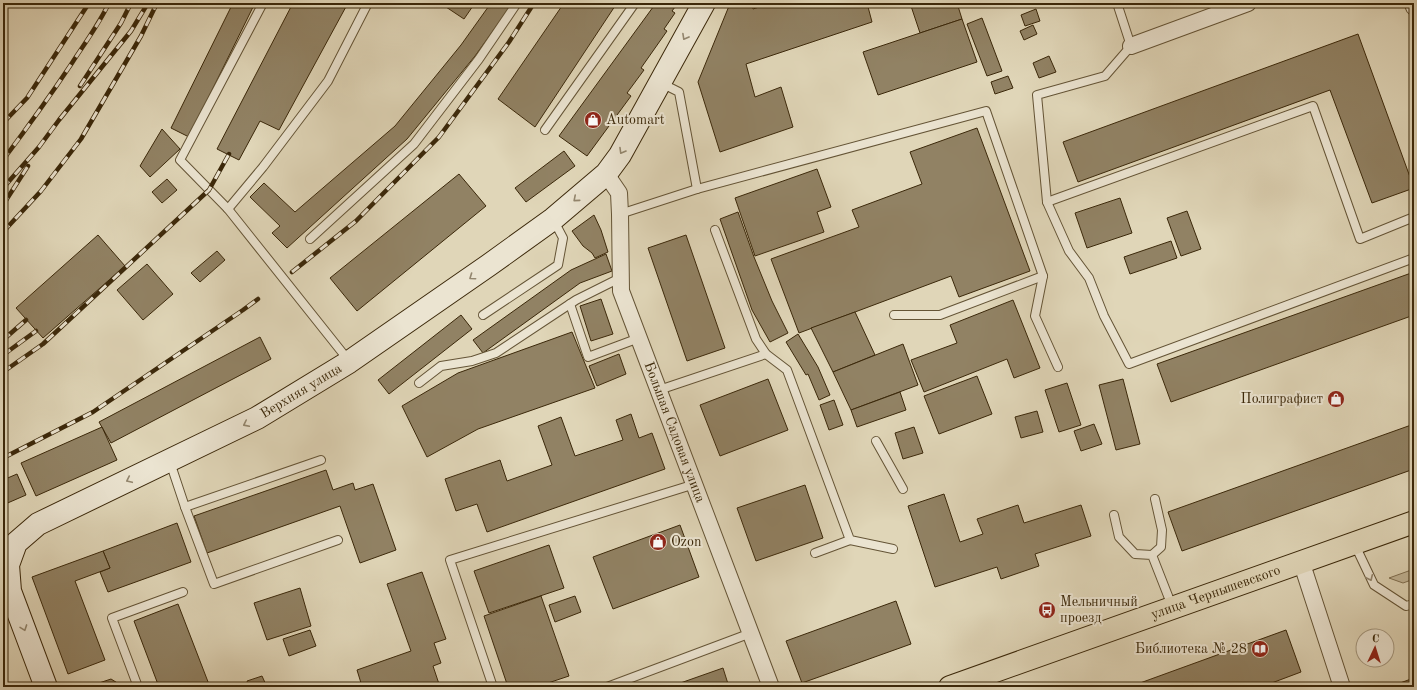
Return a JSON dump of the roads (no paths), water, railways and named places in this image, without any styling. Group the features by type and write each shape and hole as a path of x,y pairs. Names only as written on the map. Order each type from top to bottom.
{"main road":[{"name":"Верхняя улица","path":"46,687 10,591 8,565 16,542 38,524 257,418 349,362 489,265 553,218 606,174 620,155 704,3"},
{"name":"улица Чернышевского","path":"950,687 1354,542 1414,522"}],"street":[{"path":"1131,46 1222,7 1248,3"},
{"path":"1413,3 1414,7"},
{"name":"Большая Садовая улица","path":"606,174 619,193 621,291 771,687"},
{"path":"1301,561 1342,687"}],"lane":[{"path":"263,3 180,160 228,209 349,362"},
{"path":"228,209 263,167 328,81 368,3"},
{"path":"310,239 414,144 479,59 517,3"},
{"path":"545,130 635,3"},
{"path":"1117,3 1131,46 1105,76 1037,95 1048,202 1069,251 1089,278 1104,316 1129,364 1414,258"},
{"path":"660,82 679,92 697,189"},
{"path":"1048,202 1313,106 1360,239 1414,217"},
{"path":"620,214 697,189 986,111 1043,276 1036,316 1058,367"},
{"path":"483,315 558,265 563,238 553,218"},
{"path":"715,230 756,340 766,354 787,370 850,540"},
{"path":"894,315 940,315 1043,276"},
{"path":"419,383 441,366 472,361 496,353 570,304 620,278"},
{"path":"570,304 588,357 639,338"},
{"path":"659,390 766,354"},
{"path":"876,441 903,489"},
{"path":"185,507 321,460"},
{"path":"170,461 185,507 214,584 338,540"},
{"path":"493,687 450,560 695,484"},
{"path":"1114,515 1119,537 1135,554 1152,555 1161,547 1162,530 1155,499"},
{"path":"815,553 850,540 893,549"},
{"path":"1354,542 1374,585 1406,606 1414,604"},
{"path":"1152,555 1172,607"},
{"path":"138,687 112,618 183,592"},
{"path":"607,687 751,633"}],"railway":[{"path":"3,123 27,98 89,3"},
{"path":"3,160 64,75 109,3"},
{"path":"80,86 121,23 131,3"},
{"path":"3,188 39,147 131,31 148,3"},
{"path":"3,232 41,191 81,139 141,36 157,3"},
{"path":"292,272 356,221 439,137 509,42 534,3"},
{"path":"3,372 43,344 209,190 229,154"},
{"path":"3,205 28,166"},
{"path":"3,458 93,412 258,299"},
{"path":"3,340 26,320"},
{"path":"3,355 36,331"}],"place":[{"name":"Automart","path":"593,120"},
{"name":"Полиграфист","path":"1336,399"},
{"name":"Ozon","path":"658,542"},
{"name":"Мельничный проезд","path":"1047,610"},
{"name":"Библиотека № 28","path":"1260,649"}]}
